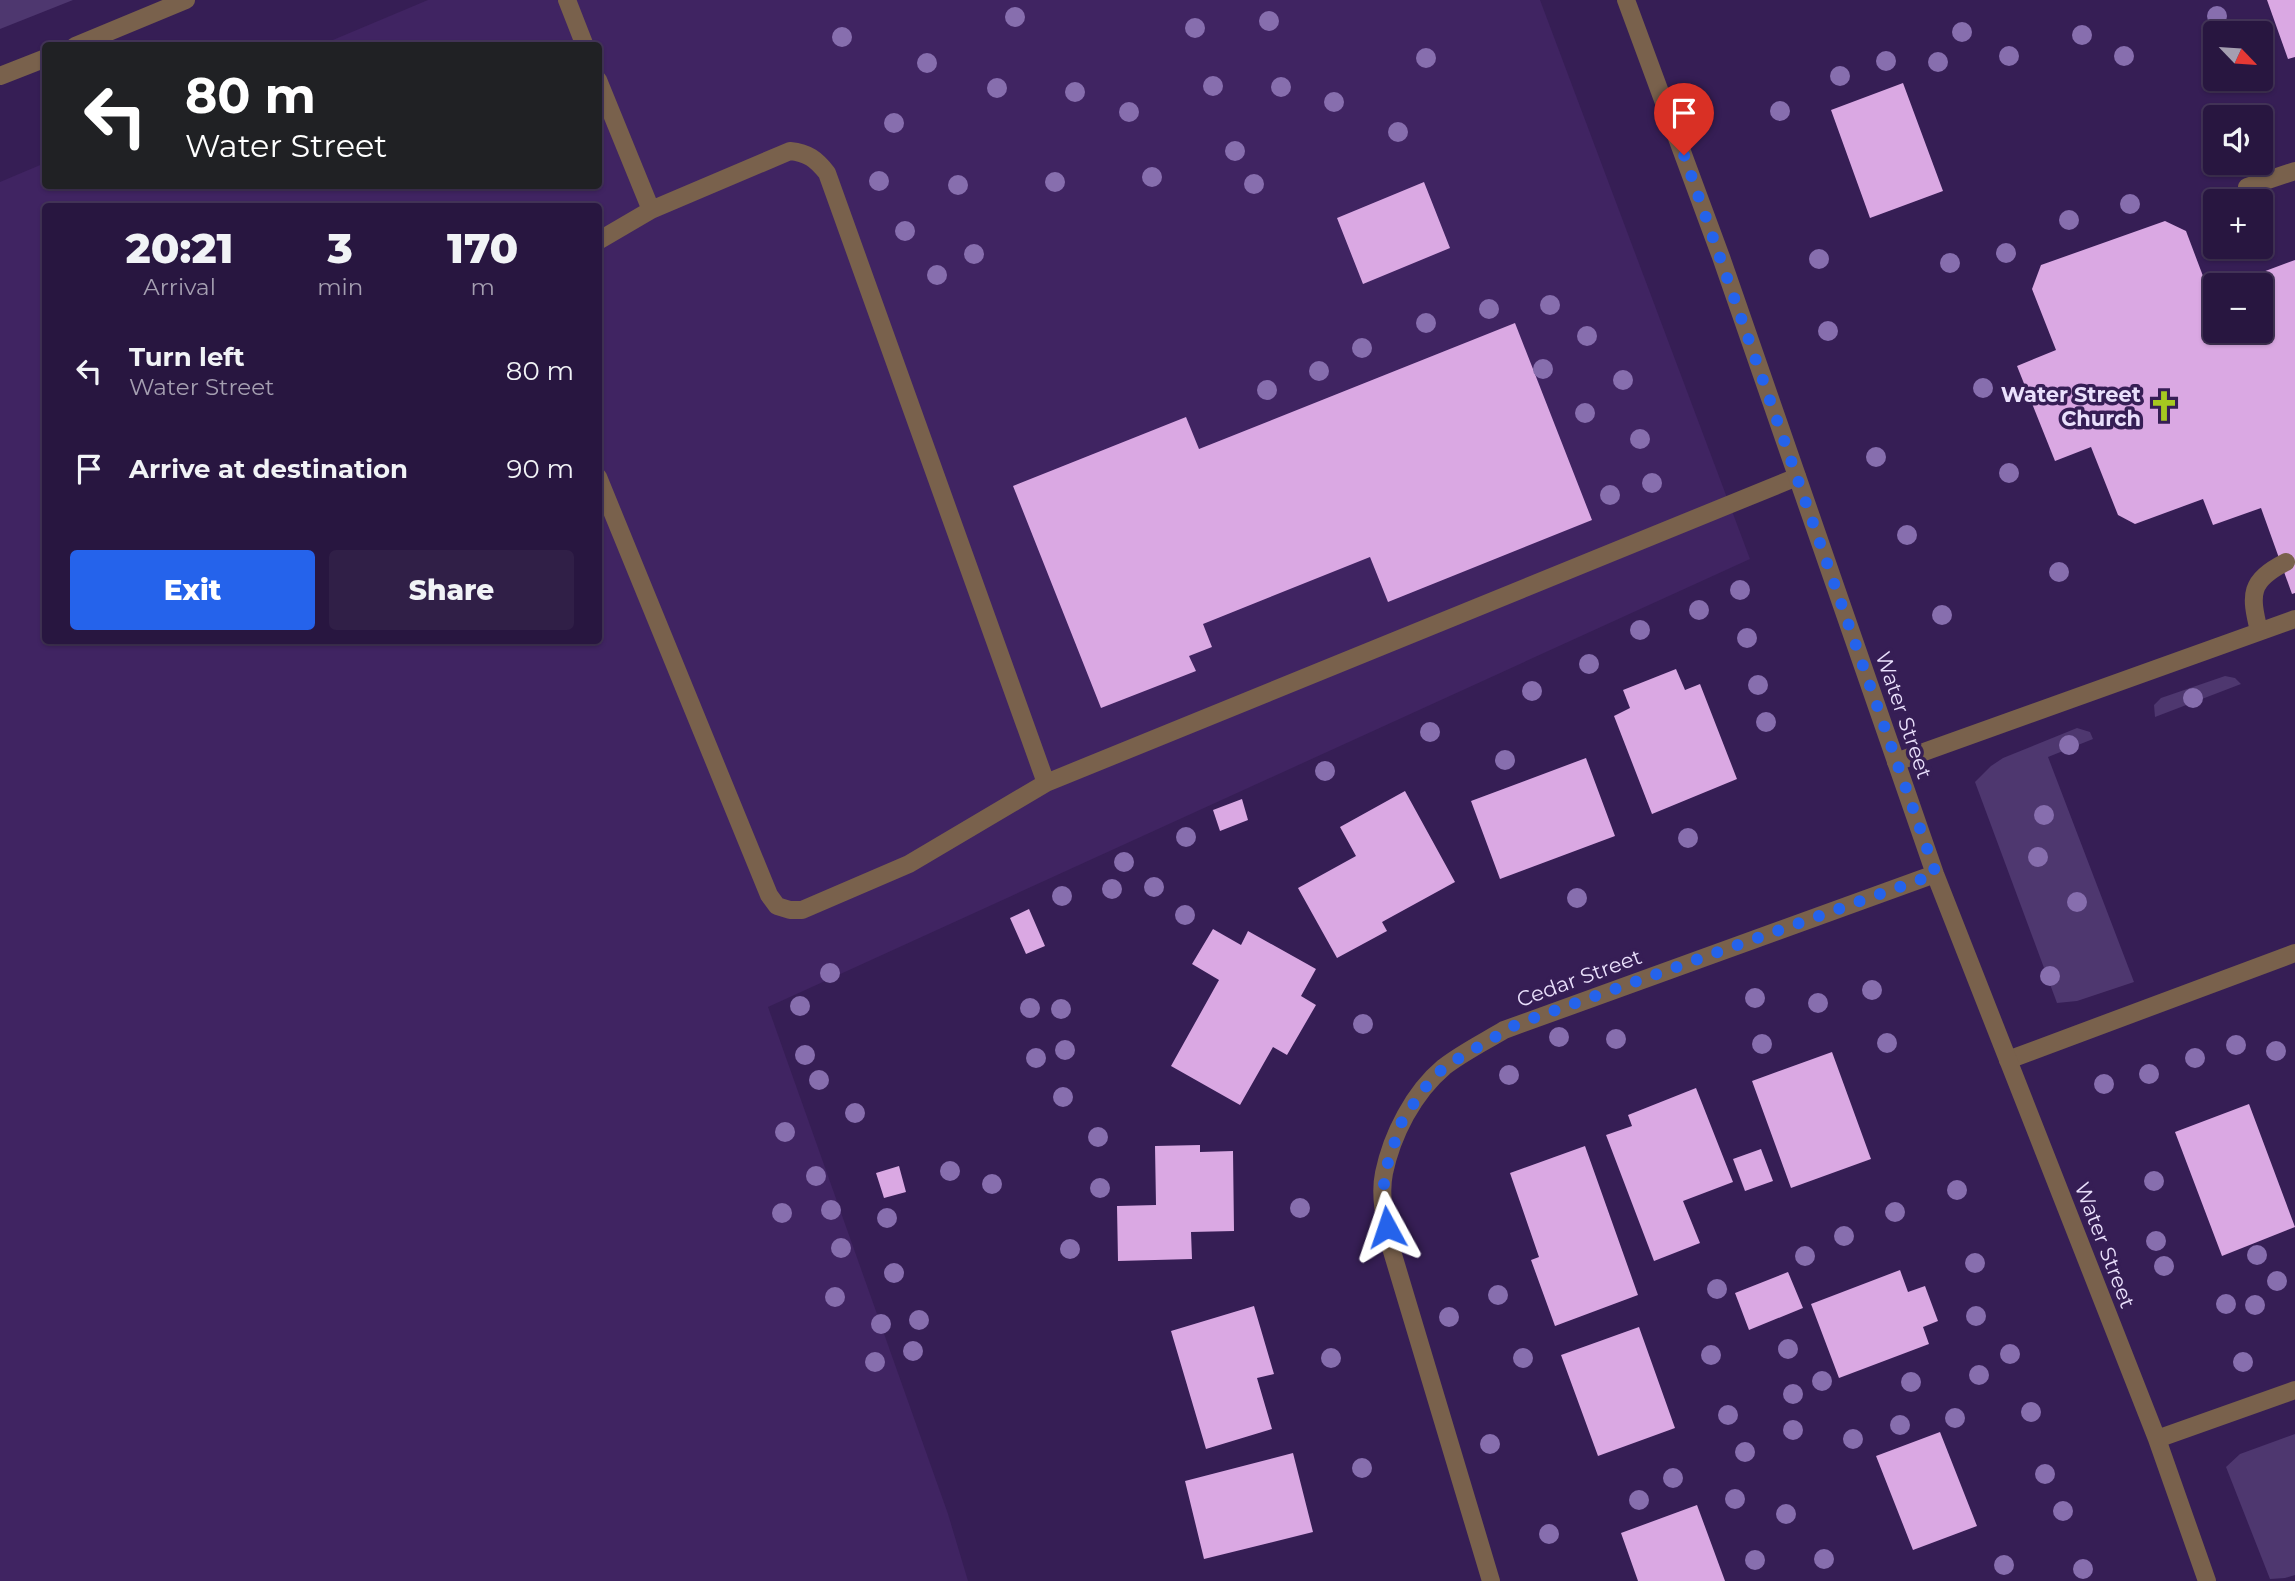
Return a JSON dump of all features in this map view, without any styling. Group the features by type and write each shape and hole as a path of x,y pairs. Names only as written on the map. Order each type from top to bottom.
{"street":[{"path":"85,42 187,0"},
{"path":"567,0 583,42"},
{"name":"Water Street","path":"1626,0 1675,130 1936,874 2157,1439 2207,1581"},
{"path":"0,76 42,60"},
{"path":"602,90 651,210"},
{"path":"602,239 651,210 790,151 806,152 827,173 1046,783"},
{"path":"2247,187 2295,171"},
{"path":"602,487 764,882 776,906 802,910 909,864 1046,783 1797,477"},
{"path":"2259,631 2252,601 2256,587 2269,571 2286,562"},
{"path":"1896,762 2295,619"},
{"name":"Cedar Street","path":"1491,1581 1391,1248 1384,1211 1384,1175 1401,1123 1422,1091 1444,1067 1504,1030 1936,874"},
{"path":"2008,1060 2295,954"},
{"path":"2157,1439 2295,1390"}],"shaded area":[{"path":"0,0 73,0 0,29"},
{"path":"428,0 1540,0 1750,559 768,1007 948,1514 968,1581 0,1581 0,182 42,164 42,189 602,189 602,42 328,42"},
{"path":"2225,676 2235,678 2241,684 2155,717 2154,705 2161,698"},
{"path":"2077,728 2090,732 2093,739 2048,757 2134,982 2077,1001 2057,1003 1975,782 2003,758"},
{"path":"2295,1434 2295,1575 2270,1579 2226,1467 2240,1454"}],"building":[{"path":"2267,0 2295,0 2295,57 2288,59"},
{"path":"1903,83 1943,191 1870,218 1831,110"},
{"path":"1424,182 1450,248 1363,284 1337,218"},
{"name":"Water Street Church","path":"2165,221 2186,231 2203,276 2203,343 2273,343 2273,273 2260,273 2295,260 2295,593 2292,594 2261,508 2213,525 2203,499 2135,524 2118,515 2091,447 2055,461 2017,366 2056,350 2032,289 2041,265"},
{"path":"1515,323 1592,520 1388,602 1370,557 1203,624 1212,647 1189,656 1196,671 1101,708 1013,486 1186,417 1199,449"},
{"path":"1676,669 1685,690 1700,684 1737,779 1652,814 1614,716 1630,708 1623,690"},
{"path":"1586,758 1615,836 1500,879 1471,801"},
{"path":"1405,791 1455,882 1382,922 1387,931 1337,958 1298,888 1356,856 1340,827"},
{"path":"1242,799 1248,820 1220,831 1213,810"},
{"path":"1029,909 1045,946 1026,954 1010,918"},
{"path":"1213,929 1241,945 1248,931 1316,969 1301,996 1316,1005 1287,1055 1273,1047 1240,1105 1171,1066 1219,980 1192,964"},
{"path":"1832,1052 1871,1159 1791,1188 1752,1081"},
{"path":"1696,1088 1733,1182 1683,1201 1700,1243 1654,1261 1606,1135 1632,1126 1628,1115"},
{"path":"2249,1104 2295,1227 2222,1256 2175,1132"},
{"path":"1200,1145 1200,1152 1233,1151 1234,1231 1191,1232 1192,1259 1118,1261 1117,1206 1156,1205 1155,1146"},
{"path":"1585,1146 1638,1295 1555,1326 1531,1260 1539,1257 1510,1173"},
{"path":"1761,1149 1773,1181 1745,1191 1733,1159"},
{"path":"899,1166 906,1192 884,1198 876,1173"},
{"path":"1900,1270 1908,1292 1925,1286 1938,1321 1923,1327 1929,1344 1839,1378 1811,1304"},
{"path":"1788,1272 1803,1308 1749,1330 1735,1293"},
{"path":"1254,1306 1274,1374 1257,1378 1272,1429 1206,1449 1171,1331"},
{"path":"1639,1327 1675,1428 1598,1456 1561,1355"},
{"path":"1940,1432 1977,1526 1913,1550 1876,1456"},
{"path":"1293,1453 1313,1532 1204,1559 1185,1481"},
{"path":"1697,1505 1725,1581 1638,1581 1621,1533"}],"place":[{"name":"Water Street Church","path":"2164,406"}],"route":[{"path":"1387,1227 1384,1175 1401,1123 1422,1091 1444,1067 1517,1024 1936,874 1684,155"}]}
